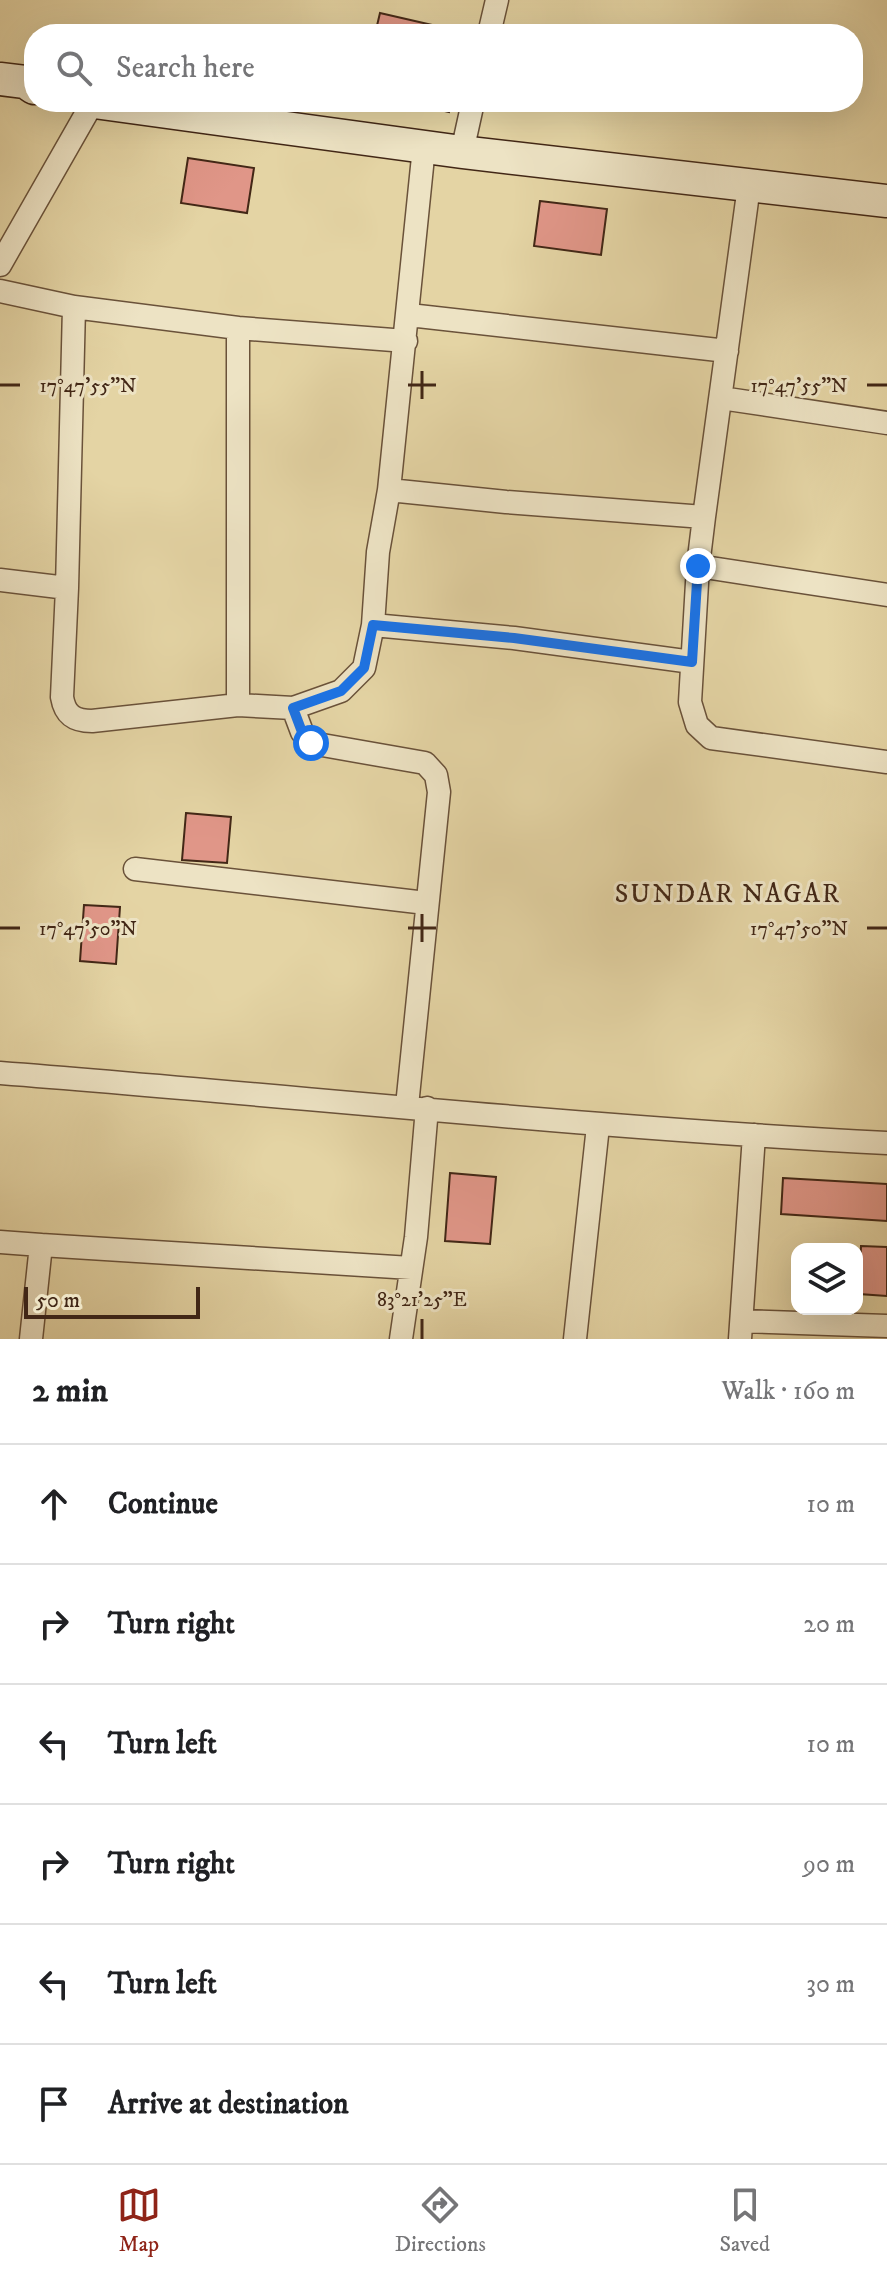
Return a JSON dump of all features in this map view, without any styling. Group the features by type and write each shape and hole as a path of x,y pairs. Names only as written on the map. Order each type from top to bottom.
{"street":[{"path":"491,24 497,0"},
{"path":"0,79 24,82"},
{"path":"0,100 24,102"},
{"path":"0,265 88,112"},
{"path":"167,112 462,152 887,201"},
{"path":"462,152 471,112"},
{"path":"74,307 62,697 70,717 92,721 238,705 293,708 341,691 364,668 373,625 378,552 389,490 409,315 424,147"},
{"path":"749,186 698,566 690,702 697,725 711,738 887,762"},
{"path":"0,291 74,307 238,328 406,341"},
{"path":"409,315 727,351"},
{"path":"238,328 238,705"},
{"path":"721,398 887,423"},
{"path":"389,490 704,517"},
{"path":"698,566 887,595"},
{"path":"0,580 67,588"},
{"path":"373,625 514,638 692,662"},
{"path":"293,708 302,732 311,743 425,763 436,775 439,792 426,903 411,1268 401,1339"},
{"path":"135,869 426,903"},
{"path":"0,1073 417,1107 598,1126 887,1143"},
{"path":"575,1339 598,1126"},
{"path":"754,1135 741,1330 887,1326"},
{"path":"0,1242 411,1268"},
{"path":"31,1339 41,1245"}],"building":[{"path":"380,13 428,24 377,24"},
{"path":"188,158 254,168 247,213 181,203"},
{"path":"540,201 607,209 601,255 534,246"},
{"path":"186,813 231,817 227,863 182,860"},
{"path":"84,905 120,907 116,964 80,961"},
{"path":"450,1173 496,1177 490,1244 445,1241"},
{"path":"783,1178 887,1184 887,1221 781,1214"},
{"path":"863,1246 887,1247 887,1296 863,1294"}],"district":[{"name":"SUNDAR NAGAR","path":"728,894"}],"route":[{"path":"311,743 302,732 293,708 341,691 364,668 373,625 514,638 692,662 698,566"}]}
